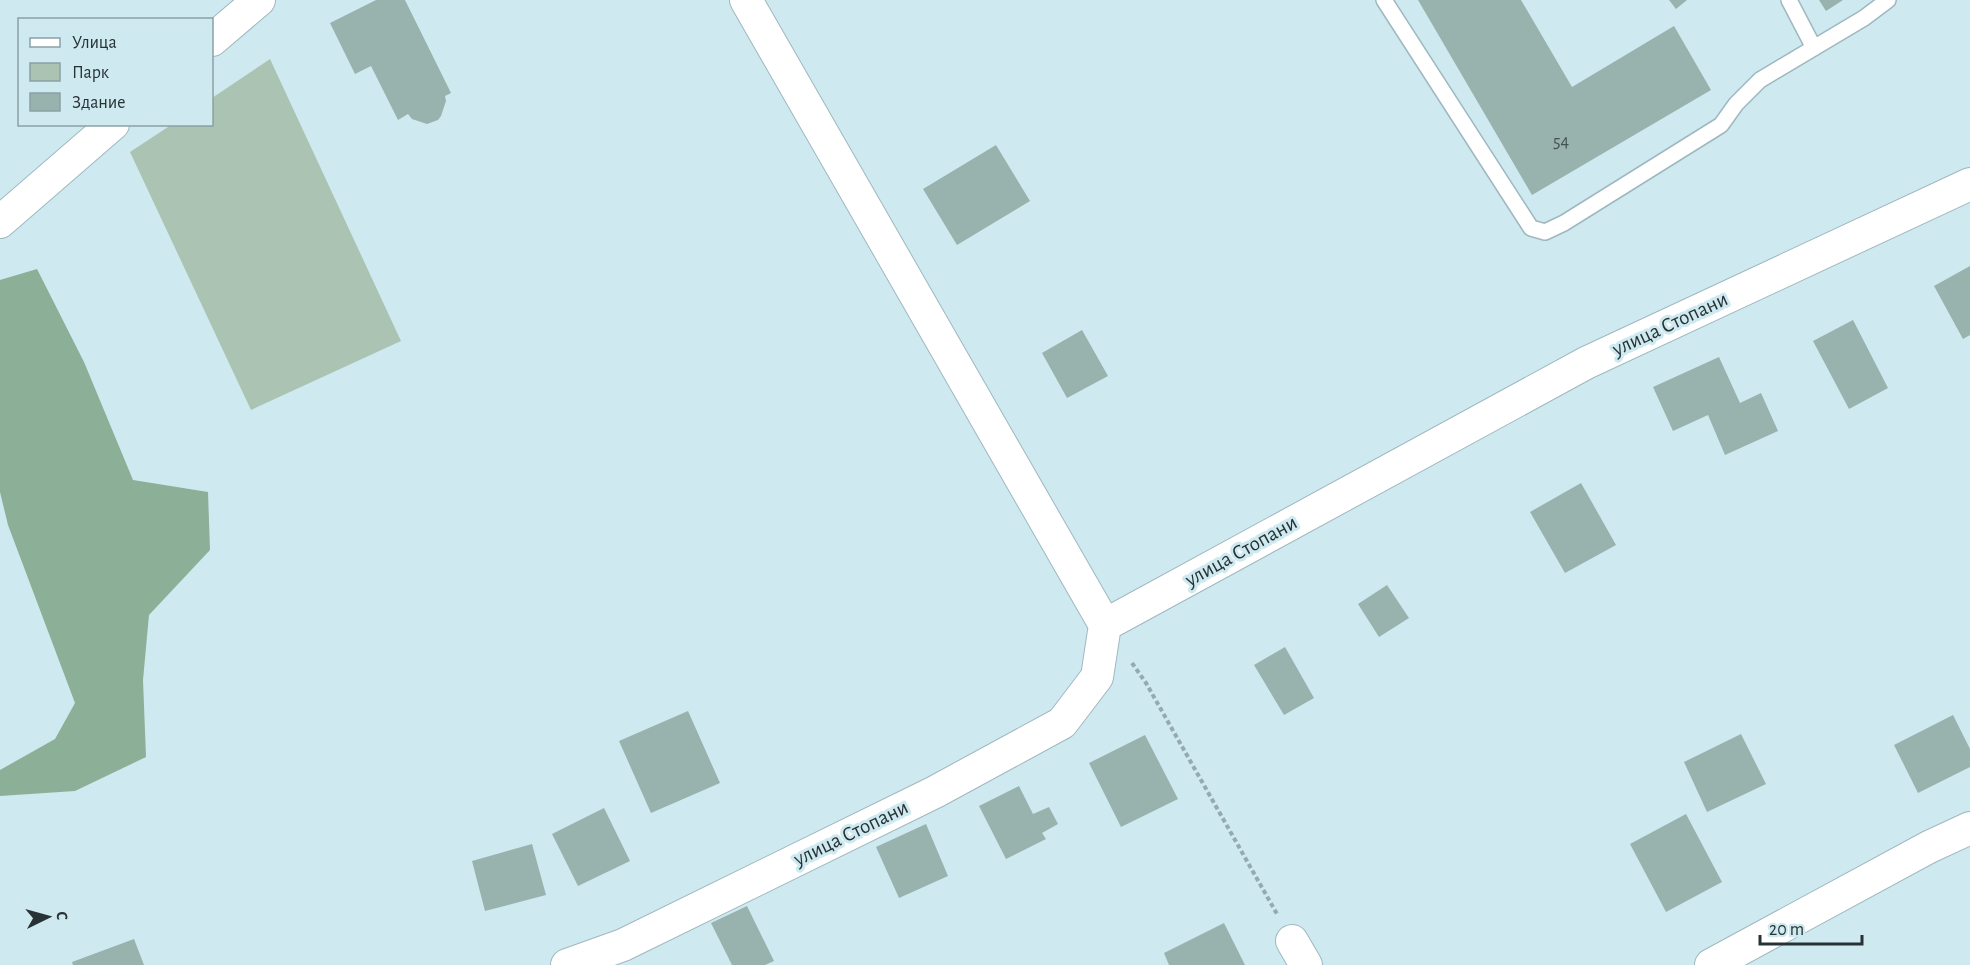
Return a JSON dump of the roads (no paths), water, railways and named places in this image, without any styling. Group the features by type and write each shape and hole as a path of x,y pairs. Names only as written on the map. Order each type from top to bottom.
{"street":[{"path":"747,0 1105,625"},
{"path":"213,39 248,4"},
{"path":"0,222 111,126"},
{"name":"улица Стопани","path":"567,965 623,945 925,797 1062,723 1097,677 1105,625 1586,363 1970,184"},
{"path":"1711,965 1929,847 1970,828"}],"lane":[{"path":"1384,0 1531,228 1545,232 1564,223 1721,125 1736,104 1760,80 1864,18 1888,0"},
{"path":"1789,0 1814,48"}]}
